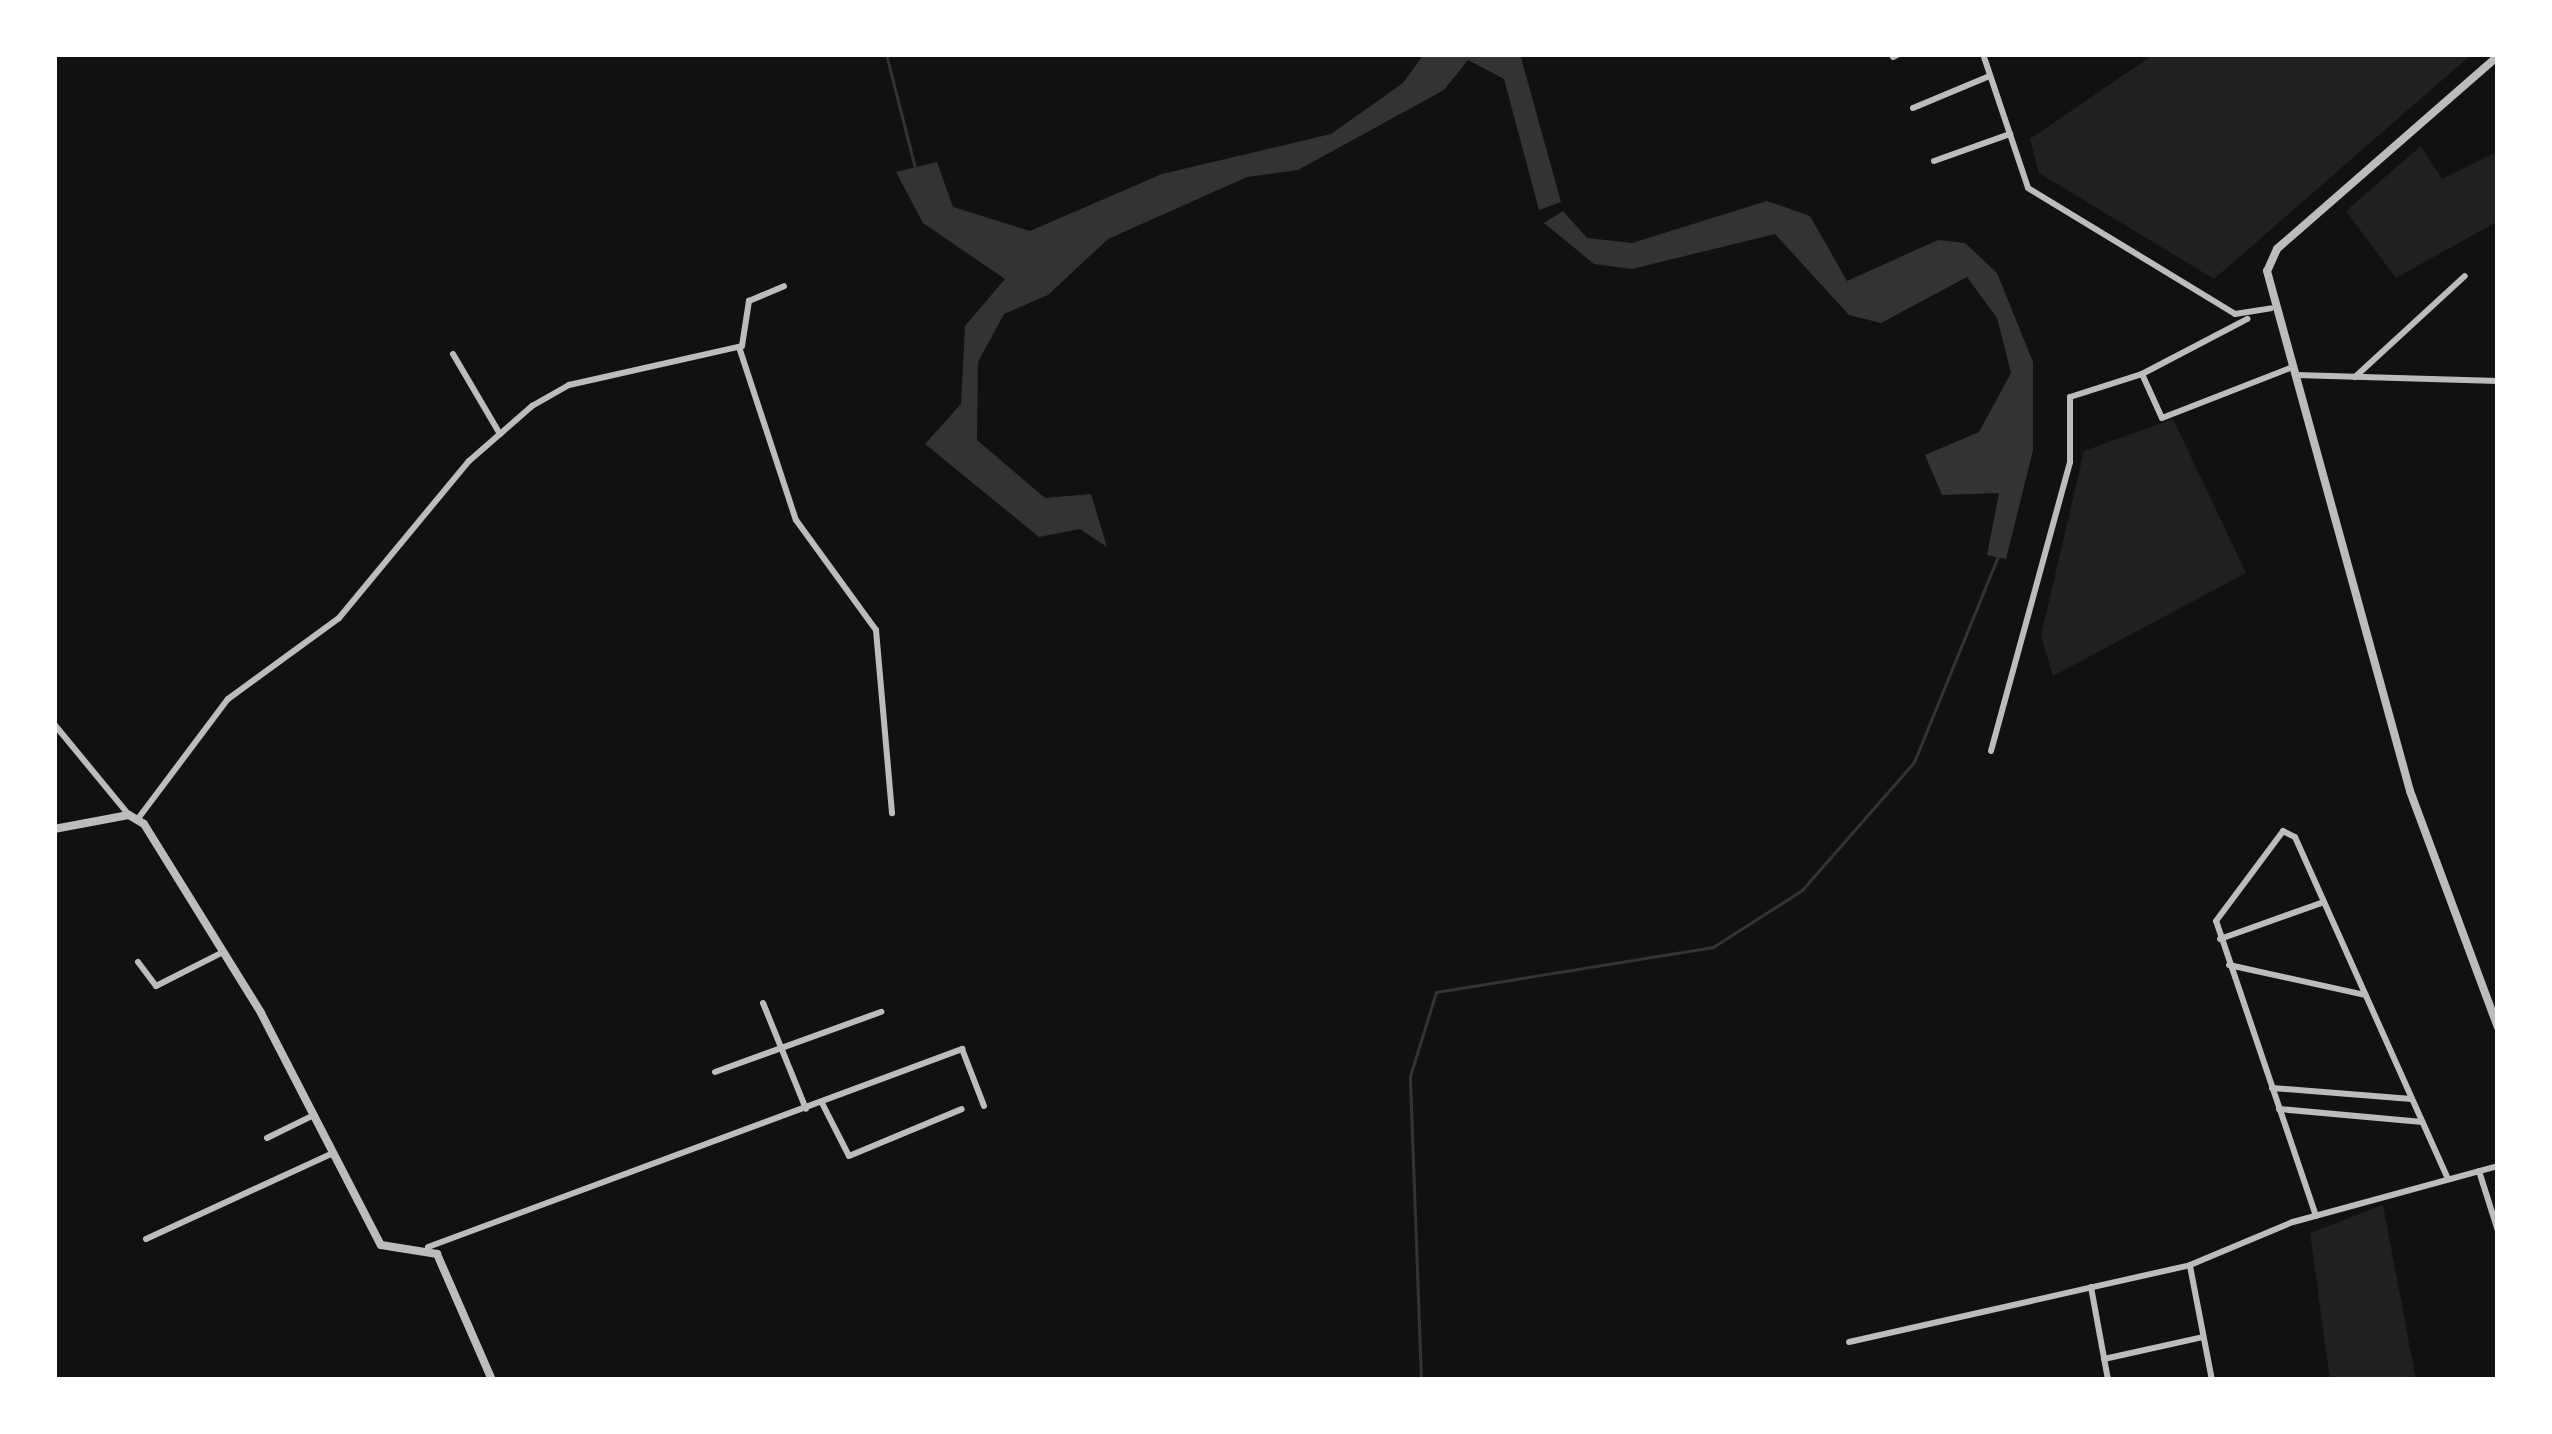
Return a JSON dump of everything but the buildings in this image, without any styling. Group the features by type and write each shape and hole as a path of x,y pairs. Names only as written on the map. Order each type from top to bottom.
{"street":[{"path":"1983,54 2028,188 2247,319"},
{"path":"2498,56 2277,249 2271,308 2294,371 2410,791 2498,1028"},
{"path":"1913,108 1990,76"},
{"path":"1934,161 2010,134"},
{"path":"2354,379 2465,276"},
{"path":"54,830 133,818 228,699 338,618 500,434 569,386 739,347 751,336 749,301 784,286"},
{"path":"1991,751 2070,463 2070,397 2142,374 2271,308"},
{"path":"739,347 796,520 876,630 892,814"},
{"path":"453,354 500,434"},
{"path":"2142,374 2162,418 2294,371 2354,379 2498,381"},
{"path":"54,724 133,818 224,952 388,1252 428,1246 962,1049 984,1106"},
{"path":"2316,1216 2220,939 2218,913 2283,831 2324,902 2448,1179"},
{"path":"2220,939 2324,902"},
{"path":"138,962 156,986 224,952"},
{"path":"2229,965 2366,995"},
{"path":"763,1003 806,1109"},
{"path":"715,1072 881,1012"},
{"path":"2272,1088 2412,1099"},
{"path":"822,1103 849,1156 962,1109"},
{"path":"2279,1109 2422,1122"},
{"path":"267,1138 314,1115"},
{"path":"146,1239 333,1153"},
{"path":"1850,1342 2190,1265 2316,1216 2498,1166"},
{"path":"54,1169 54,1193"},
{"path":"2479,1172 2498,1231"},
{"path":"428,1246 489,1379"},
{"path":"2190,1265 2212,1380"},
{"path":"2091,1287 2108,1380"},
{"path":"2104,1359 2203,1337"}],"shaded area":[{"path":"1424,54 1520,54 1561,202 1539,210 1504,79 1468,60 1444,90 1298,170 1247,177 1108,239 1048,295 1004,314 978,362 977,440 1045,498 1091,494 1107,547 1080,529 1039,537 925,444 961,404 965,326 1005,279 923,223 896,172 937,162 953,207 1030,231 1162,174 1331,134 1403,83"},
{"path":"2154,54 2472,54 2214,279 2039,173 2030,139"},
{"path":"2421,146 2442,179 2498,151 2498,221 2396,278 2346,211"},
{"path":"1767,201 1810,216 1847,281 1938,240 1965,243 1997,273 2033,362 2033,450 2006,559 1987,555 1999,493 1942,495 1925,455 1979,432 2011,373 1997,318 1967,277 1881,323 1849,315 1775,234 1632,269 1594,264 1544,223 1563,211 1587,238 1632,243"},
{"path":"2173,419 2246,573 2053,676 2041,636 2084,451"},
{"path":"2383,1205 2416,1380 2330,1380 2310,1233"}],"waterway":[{"path":"886,54 915,168"},
{"path":"1421,1380 1410,1076 1436,992 1713,947 1802,890 1914,762 1999,554"}]}
